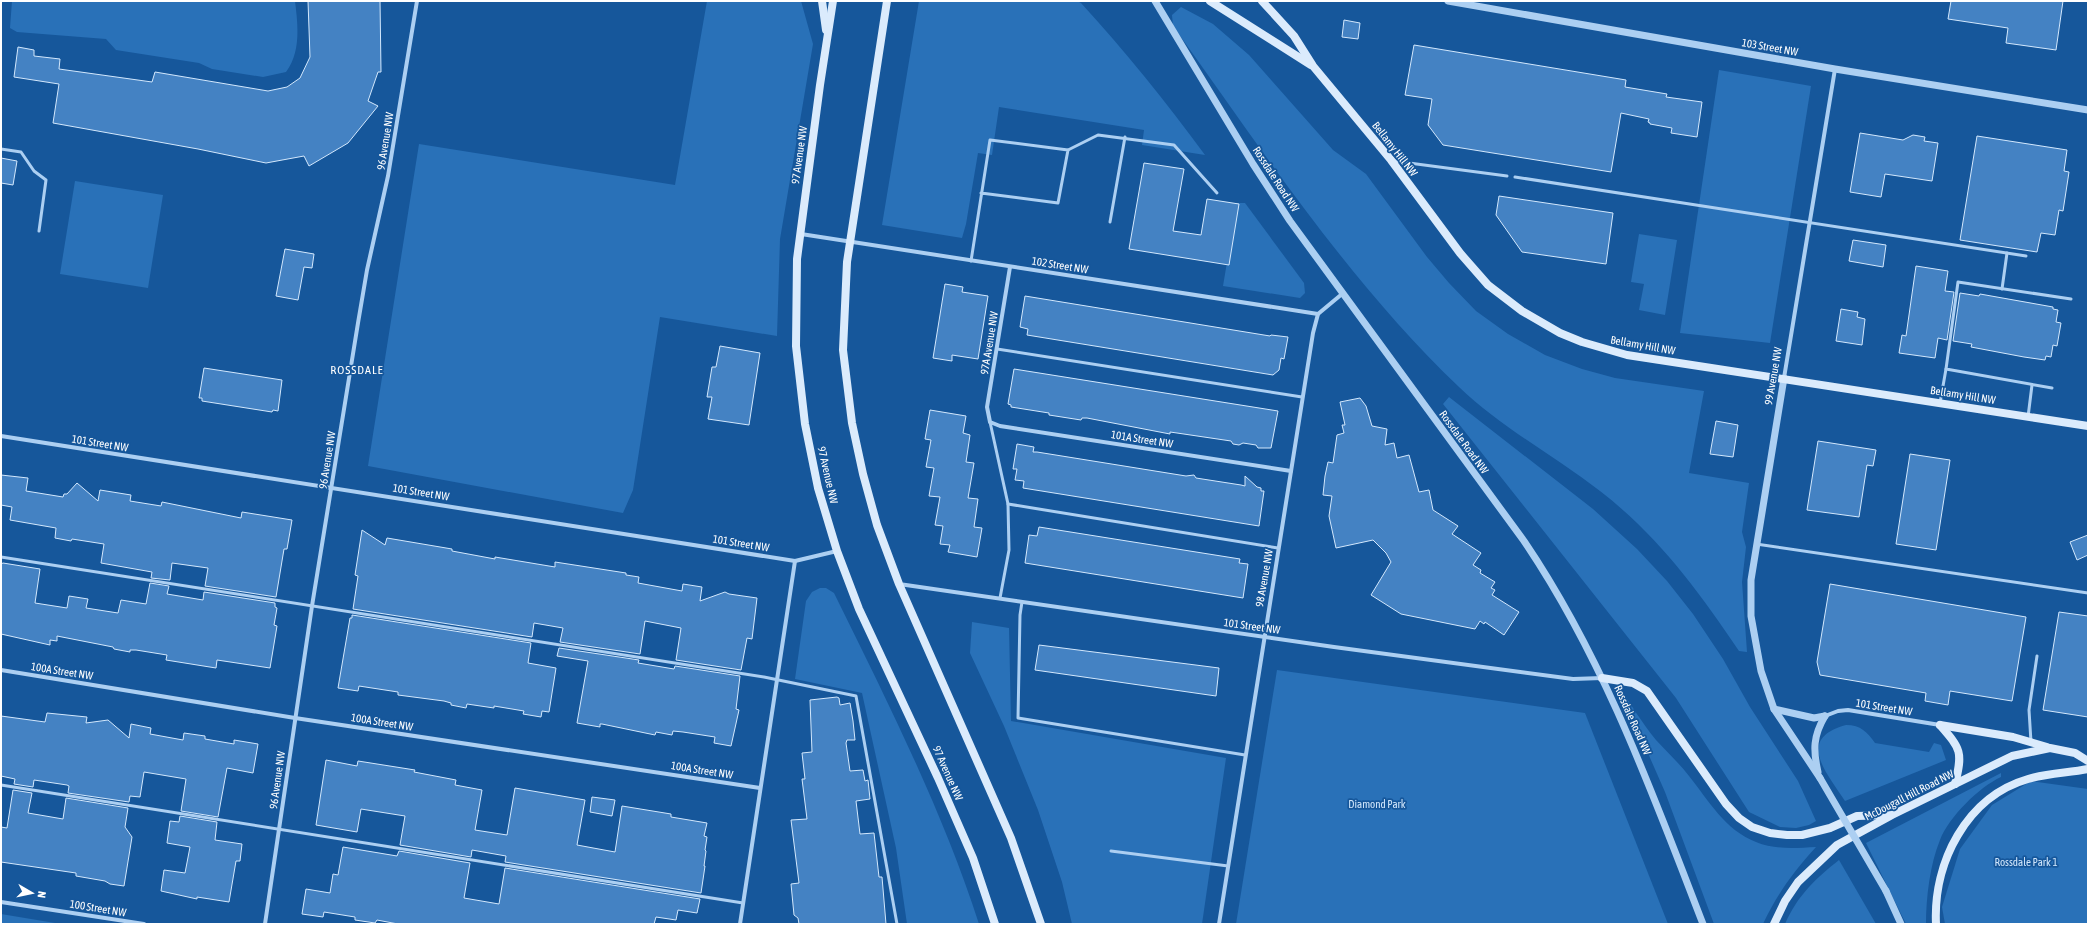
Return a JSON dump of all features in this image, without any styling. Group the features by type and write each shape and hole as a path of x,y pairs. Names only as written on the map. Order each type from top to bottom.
{"main road":[{"path":"822,1 827,38"},
{"name":"97 Avenue NW","path":"833,1 800,233 796,346 805,424 818,488 837,551 859,609 938,778 973,858 995,924"},
{"path":"887,1 849,242 843,350 852,423 863,474 877,525 899,584 1011,838 1041,924"},
{"name":"Bellamy Hill NW","path":"1210,1 1313,66"},
{"name":"Bellamy Hill NW","path":"1262,1 1294,36 1313,66 1391,160 1460,253 1488,285 1540,322 1582,342 1627,354 2088,426"},
{"path":"1602,678 1633,683 1647,691 1726,804 1739,818 1752,827 1770,833 1802,835 1830,828 1857,816 1892,815"},
{"path":"1940,725 2013,736 2050,748"},
{"path":"1940,725 1956,742 1959,751 1960,760 1955,784"},
{"name":"McDougall Hill Road NW","path":"1774,924 1785,901 1798,882 1837,845 1892,815 2012,756 2050,748 2075,753 2088,761"},
{"path":"1936,924 1937,889 1944,864 1955,840 1975,812 1994,795 2027,779 2045,774 2088,769"}],"street":[{"name":"96 Avenue NW","path":"264,924 312,606 367,270 388,176 417,1"},
{"name":"Rossdale Road NW","path":"1155,1 1253,164 1342,294 1545,573 1578,629 1623,722 1703,924"},
{"name":"103 Street NW","path":"1448,1 1835,70 2088,110"},
{"name":"99 Avenue NW","path":"1774,709 1757,654 1751,616 1751,580 1835,70"},
{"name":"102 Street NW","path":"800,233 849,242 1318,314"},
{"name":"97A Avenue NW","path":"990,422 987,407 1010,267"},
{"path":"1318,314 1342,294"},
{"name":"98 Avenue NW","path":"1219,924 1263,636 1302,397 1313,333 1318,314"},
{"name":"101A Street NW","path":"990,422 1000,426 1291,471"},
{"name":"101 Street NW","path":"1,436 796,561 837,551"},
{"path":"740,924 796,561"},
{"name":"101 Street NW","path":"899,584 1572,680 1602,678"},
{"name":"100A Street NW","path":"1,670 295,718 760,788"},
{"path":"1774,709 1814,718 1825,716"},
{"path":"1774,709 1820,778 1886,891 1901,924"},
{"name":"101 Street NW","path":"1825,716 1838,711 1848,710 1940,725"},
{"path":"1820,778 1814,752 1815,735 1825,716"},
{"name":"100 Street NW","path":"1,902 144,924"}],"lane":[{"path":"971,261 990,140 1068,150 1098,135 1125,137 1174,145 1218,193"},
{"path":"1110,222 1125,137"},
{"path":"1,149 21,152 34,171 46,180 38,231"},
{"path":"982,193 1058,203 1068,150"},
{"path":"1391,160 1507,176"},
{"path":"1515,177 2026,256"},
{"path":"2002,289 2007,253"},
{"path":"1940,403 1958,282 2070,300"},
{"path":"997,349 1302,397"},
{"path":"1946,369 2052,388"},
{"path":"2028,417 2032,385"},
{"path":"990,422 1008,504 1009,550 1000,598"},
{"path":"1008,504 1278,548"},
{"path":"1756,544 2088,593"},
{"path":"1,557 778,680 856,696 897,924"},
{"path":"1022,602 1020,615 1018,718 1245,755"},
{"path":"2031,742 2029,710 2037,656"},
{"path":"1,785 743,903"},
{"path":"1111,851 1228,866"}],"green space":[{"path":"12,1 295,1 297,19 296,47 291,64 286,72 263,77 212,69 199,63 116,50 106,39 17,32 10,28"},
{"path":"707,1 801,1 813,44 780,239 777,336 660,317 633,490 623,513 368,466 419,144 675,185"},
{"path":"919,1 1077,1 1081,3 1114,40 1176,116 1205,155 1142,145 1144,130 999,107 992,155 978,153 966,224 962,238 882,225"},
{"path":"1181,7 1213,24 1249,55 1333,150 1366,174 1427,257 1476,311 1508,334 1545,355 1582,369 1615,378 1704,391 1689,473 1749,483 1742,532 1746,547 1742,582 1747,652 1739,651 1692,585 1659,545 1640,526 1600,491 1475,402 1418,346 1380,303 1343,259 1273,167 1173,26 1172,15"},
{"path":"1719,70 1811,86 1770,343 1680,333"},
{"path":"75,181 163,195 148,288 60,274"},
{"path":"1237,203 1245,203 1304,283 1305,293 1300,298 1223,286"},
{"path":"1639,234 1677,240 1665,315 1639,310 1644,284 1631,282"},
{"path":"1449,397 1593,509 1637,549 1667,581 1693,614 1723,659 1750,707 1798,781 1816,821 1809,825 1796,828 1780,827 1749,812 1676,698 1443,404"},
{"path":"820,588 826,588 834,593 893,715 931,797 979,924 907,924 896,848 862,693 795,679 806,601 812,592"},
{"path":"972,622 1009,628 1011,721 1226,758 1202,924 1072,924 1062,882 1038,810 1004,726 970,653"},
{"name":"Diamond Park","path":"1277,670 1585,713 1668,924 1236,924"},
{"path":"1618,685 1656,740 1685,771 1718,814 1735,830 1745,837 1763,845 1786,848 1816,847 1786,883 1763,924 1714,924 1665,792"},
{"path":"1846,725 1860,728 1875,743 1929,752 1934,743 1941,745 1946,760 1845,801 1824,768 1820,758 1819,748 1822,739 1831,731"},
{"path":"2001,773 2001,777 1974,795 1957,813 1944,831 1931,870 1926,924 1906,924 1866,843"},
{"name":"Rossdale Park 1","path":"2031,781 2088,789 2088,924 1945,924 1942,907 1960,849 1992,805"},
{"path":"1839,860 1876,924 1785,924 1801,896"},
{"path":"1,914 61,924 1,924"}],"building":[{"path":"308,1 380,1 381,72 378,72 368,101 378,106 348,143 309,166 304,156 266,163 198,149 53,123 59,84 14,77 18,47 34,50 34,56 60,59 59,69 152,82 155,72 268,91 287,87 300,78 310,57"},
{"path":"1951,1 2063,1 2056,50 2006,43 2008,28 1948,19"},
{"path":"1344,20 1360,23 1358,39 1342,37"},
{"path":"1414,45 1626,80 1625,87 1667,94 1666,97 1702,102 1697,137 1671,133 1672,128 1650,124 1648,122 1649,119 1621,113 1611,172 1443,145 1428,125 1432,99 1405,95"},
{"path":"1860,133 1903,140 1913,135 1925,137 1924,141 1938,143 1932,181 1885,174 1881,197 1850,192"},
{"path":"1977,136 2067,150 2064,171 2069,172 2063,211 2059,210 2055,235 2041,233 2037,252 1960,240"},
{"path":"1,158 17,161 13,185 1,183"},
{"path":"1144,163 1184,169 1173,231 1201,235 1207,199 1239,204 1229,265 1129,249"},
{"path":"1499,196 1613,213 1606,264 1522,252 1496,215"},
{"path":"1853,240 1886,245 1883,267 1849,261"},
{"path":"285,249 314,254 312,268 304,267 298,300 276,296"},
{"path":"1916,266 1948,271 1945,291 1954,292 1947,340 1938,338 1935,358 1899,353 1902,335 1906,336"},
{"path":"945,284 963,287 962,292 988,296 978,359 952,355 952,361 933,358"},
{"path":"1960,293 1979,296 1980,294 2053,307 2053,309 2058,310 2056,322 2061,323 2057,346 2053,345 2051,357 2046,356 2045,360 2024,357 1971,347 1972,344 1953,341"},
{"path":"1025,296 1270,336 1288,337 1284,359 1281,358 1279,370 1273,375 1027,335 1028,329 1020,327"},
{"path":"1841,309 1858,312 1857,317 1865,319 1862,345 1836,341"},
{"path":"720,346 760,353 749,425 708,419 712,397 707,397 712,367 716,367"},
{"path":"204,368 282,380 278,411 273,410 272,412 202,401 202,398 199,398"},
{"path":"1014,369 1278,411 1271,448 1258,448 1256,445 1243,443 1239,445 1233,444 1231,441 1170,432 1170,434 1087,418 1082,418 1081,420 1011,407 1011,405 1008,404"},
{"path":"1360,398 1366,406 1372,426 1387,429 1385,445 1394,443 1397,458 1409,455 1419,492 1429,490 1433,510 1458,526 1452,534 1481,553 1473,565 1481,570 1480,573 1495,582 1491,588 1495,590 1492,595 1519,612 1504,635 1485,622 1484,624 1480,621 1475,629 1401,614 1371,595 1391,562 1386,553 1373,540 1336,548 1329,516 1332,496 1323,495 1325,476 1328,462 1333,463 1337,435 1344,433 1342,425 1345,425 1340,402"},
{"path":"930,410 966,416 963,433 970,435 966,462 974,463 968,498 978,499 974,527 982,528 977,557 948,552 950,545 940,544 943,526 935,525 940,497 929,496 934,468 926,467 931,440 925,439"},
{"path":"1716,421 1738,425 1733,457 1710,454"},
{"path":"1818,441 1876,450 1873,466 1867,465 1859,517 1807,510"},
{"path":"1017,444 1034,447 1033,452 1186,476 1194,475 1196,478 1245,486 1245,476 1257,487 1261,488 1261,491 1264,491 1259,526 1023,488 1024,481 1015,480 1017,469 1013,469"},
{"path":"1910,454 1950,460 1936,550 1896,544"},
{"path":"1,475 28,478 26,491 63,497 64,494 67,494 77,483 98,501 100,490 131,495 130,501 161,506 162,502 241,518 242,512 292,520 287,549 284,549 276,597 205,586 208,568 172,563 170,580 151,578 152,572 101,563 104,544 55,538 56,528 10,520 12,507 1,505"},
{"path":"1039,527 1240,559 1239,563 1248,564 1243,598 1025,563 1029,535 1037,536"},
{"path":"362,530 385,545 387,538 452,549 452,551 495,559 495,557 555,567 555,562 626,573 626,575 639,577 638,583 682,591 683,584 702,587 700,601 725,592 729,594 757,598 752,639 747,638 741,670 676,660 681,628 645,621 640,654 560,642 563,628 534,623 532,637 353,609 358,576 355,575"},
{"path":"2088,535 2088,555 2077,560 2070,542"},
{"path":"3,563 40,569 35,603 67,608 69,596 88,599 86,608 118,613 121,600 146,604 150,583 169,586 167,594 203,600 204,592 275,603 275,607 277,608 274,625 277,626 270,668 217,660 216,668 166,660 167,655 136,650 130,650 130,652 114,649 113,647 57,636 57,641 50,640 50,645 1,634 1,564"},
{"path":"1830,584 2026,617 2012,701 1950,691 1948,705 1925,701 1926,693 1820,675 1817,662"},
{"path":"2059,612 2088,616 2088,717 2043,710"},
{"path":"352,615 531,643 528,663 556,668 549,712 542,711 541,717 523,714 524,711 494,706 494,708 467,704 466,708 451,705 451,703 444,701 398,695 398,692 359,686 358,691 338,688 350,618 352,618"},
{"path":"1039,645 1219,668 1216,696 1035,670"},
{"path":"559,648 639,660 638,663 674,669 675,666 740,676 736,709 739,710 731,746 714,743 715,737 683,732 673,731 672,735 656,732 655,735 602,724 600,724 600,727 577,723 588,661 557,656"},
{"path":"839,698 840,705 850,703 855,740 847,740 846,743 850,771 863,770 865,781 868,780 870,799 856,801 860,834 874,833 879,877 882,877 886,924 799,924 798,918 794,915 791,884 799,883 791,820 807,819 802,779 805,779 802,753 812,752 810,700"},
{"path":"47,713 87,717 86,723 108,720 129,738 131,724 151,728 150,734 183,740 184,733 205,736 205,739 234,744 234,740 258,744 253,773 227,768 218,817 181,811 186,779 144,772 140,797 130,796 129,802 68,793 69,786 67,785 34,780 33,787 14,784 15,779 1,776 1,716 45,722"},
{"path":"326,760 357,766 358,761 415,770 414,772 456,780 455,785 482,790 475,830 507,835 515,788 585,800 577,845 615,852 622,806 671,814 671,817 707,823 704,836 707,837 701,893 505,862 506,856 472,850 471,857 400,845 405,816 361,809 357,832 316,825"},
{"path":"13,790 32,793 28,813 63,819 66,798 128,808 125,827 132,837 124,886 76,876 76,873 1,862 1,827 7,828"},
{"path":"592,797 615,800 612,816 590,812"},
{"path":"180,816 217,822 215,840 242,844 240,861 236,861 229,902 197,897 197,899 161,891 164,870 185,873 190,847 167,843 170,821 179,822"},
{"path":"343,847 397,856 399,851 470,863 464,898 499,904 505,868 700,899 697,913 678,910 676,920 656,917 654,924 398,924 377,920 375,923 355,920 355,917 324,912 323,917 302,914 306,889 330,893 333,874 338,875"}],"district":[{"name":"ROSSDALE","path":"357,370"}]}
